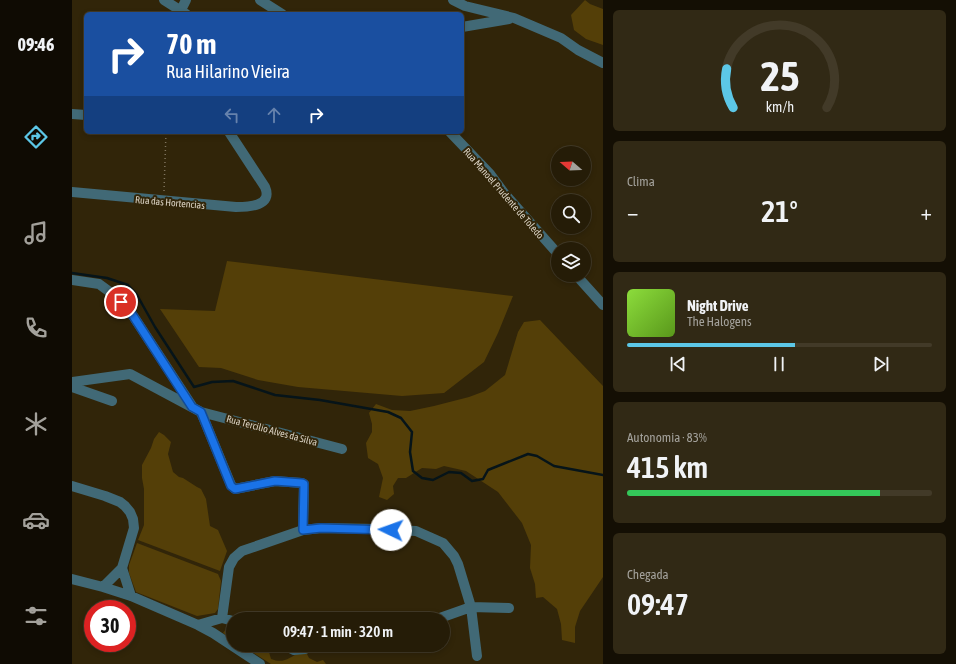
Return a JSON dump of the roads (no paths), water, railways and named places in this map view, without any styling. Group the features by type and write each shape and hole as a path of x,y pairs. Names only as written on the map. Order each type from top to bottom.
{"street":[{"path":"164,0 184,12 186,0"},
{"path":"260,0 279,12"},
{"path":"453,0 465,6 514,18 561,38 578,50 603,63"},
{"path":"464,27 514,18"},
{"path":"72,114 84,115"},
{"name":"Rua das Hortencias","path":"72,192 236,207 247,207 261,203 266,198 267,192 230,134"},
{"name":"Rua Manoel Prudente de Toledo","path":"452,134 490,174 504,193 551,246"},
{"path":"72,280 99,284 128,308 192,407"},
{"path":"582,282 603,305"},
{"name":"Rua Tercílio Alves da Silva","path":"72,382 130,374 201,412 342,449"},
{"path":"72,386 112,401"},
{"path":"201,412 231,486 235,489 275,481 304,484 303,530"},
{"path":"72,486 112,498 120,502 130,512 133,519 134,528 122,568 103,587"},
{"path":"222,618 229,567 236,555 242,551 303,530 321,528 378,529 416,532 443,543 454,556 458,564 471,607 477,656"},
{"path":"122,568 131,596"},
{"path":"72,579 131,596 198,625 213,633 260,664"},
{"path":"450,614 471,607 509,608"},
{"path":"198,625 222,618 226,619"}],"waterway":[{"path":"72,273 107,278 128,285 137,295 155,327 194,387 212,382 233,381 275,395 320,400 388,412 401,418 412,432 410,452 413,471 422,478 433,480 449,472 461,473 472,481 483,479 488,470 528,454 537,456 554,466 603,475"}]}
